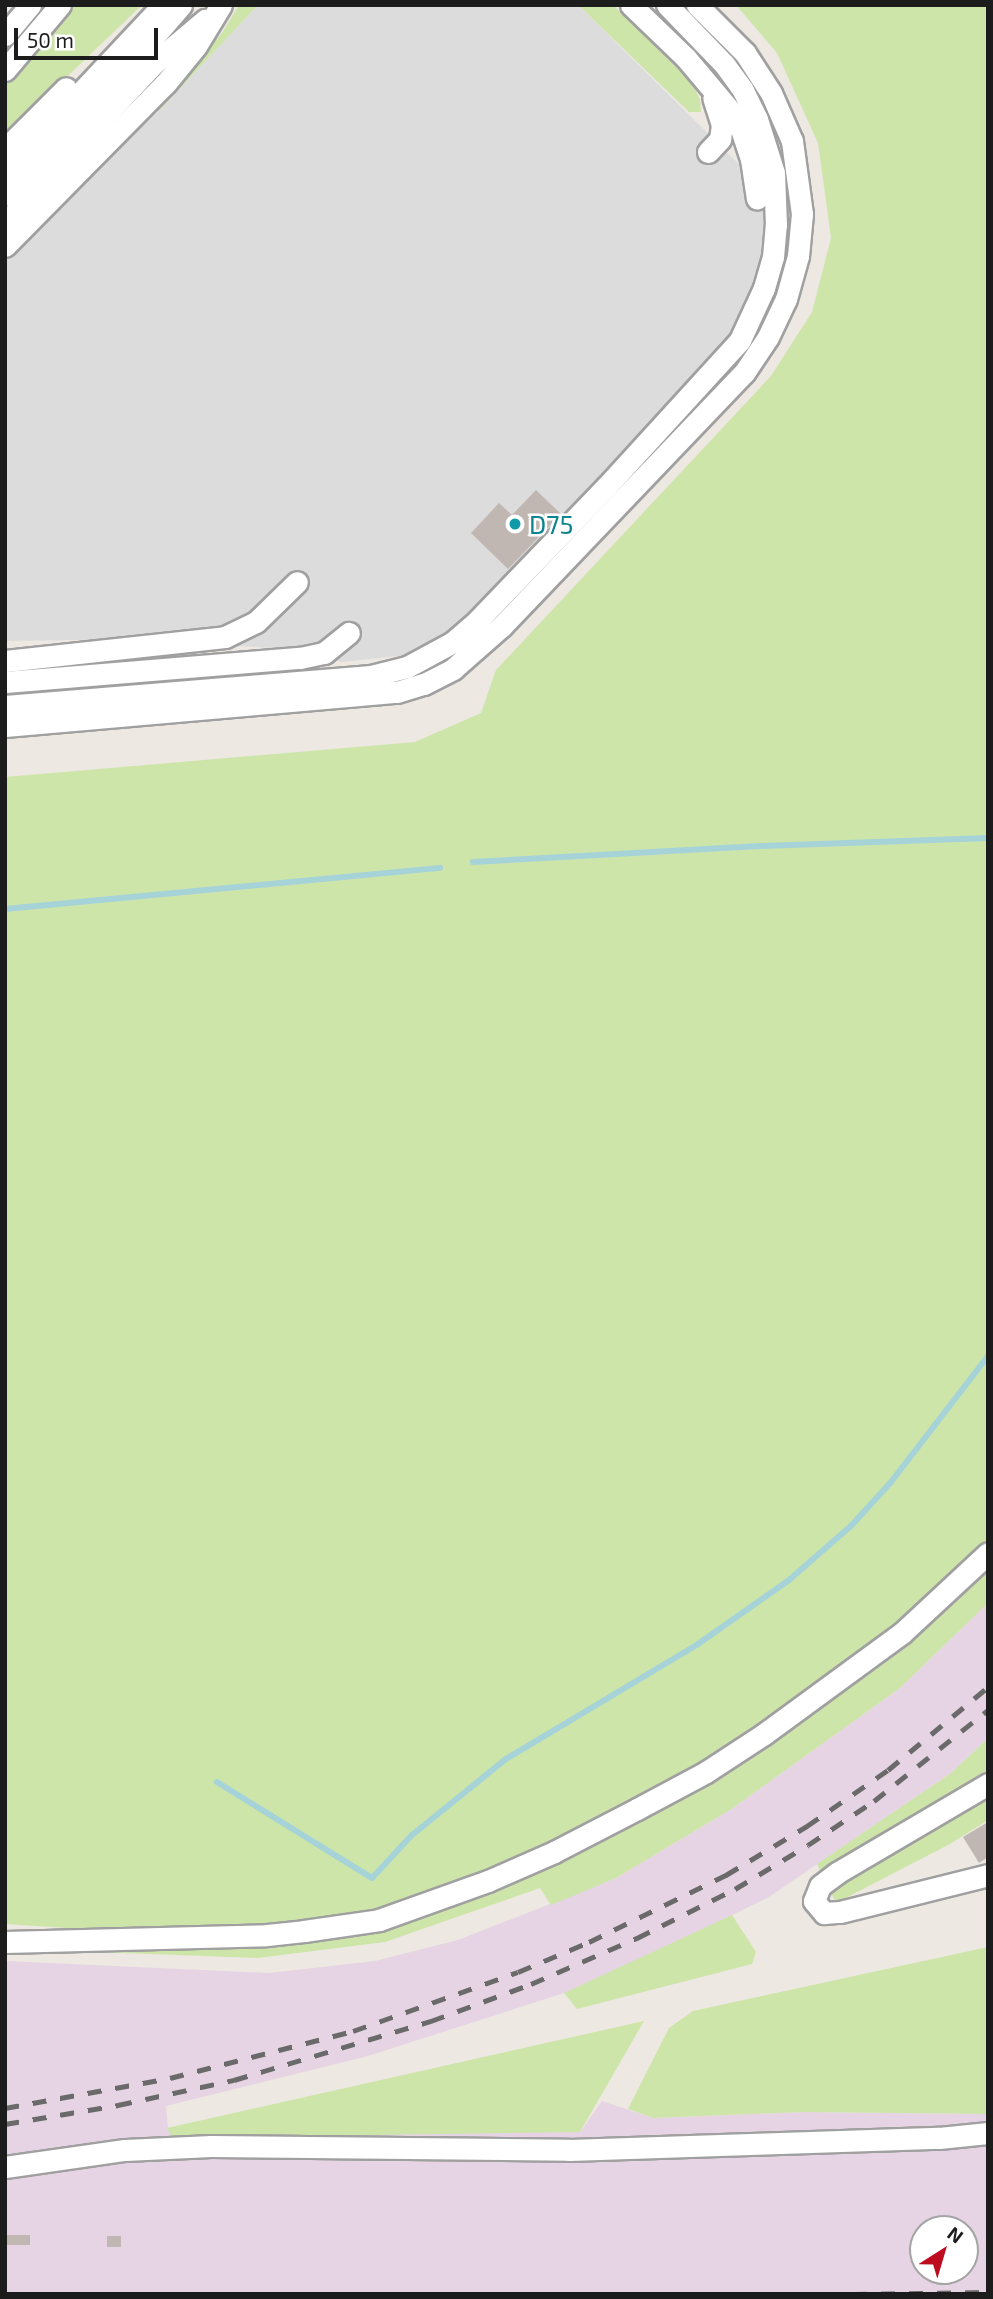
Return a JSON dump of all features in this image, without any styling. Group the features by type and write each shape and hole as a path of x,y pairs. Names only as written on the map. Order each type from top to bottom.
{"lane":[{"path":"5,19 17,5"},
{"path":"5,35 30,5"},
{"path":"5,52 45,5"},
{"path":"5,70 60,5"},
{"path":"5,149 137,17 154,5"},
{"path":"5,173 163,5"},
{"path":"5,195 108,90 181,5"},
{"path":"631,5 700,73 738,120 751,159 757,199"},
{"path":"5,706 383,673 431,656 478,620 725,360 752,318 773,257 776,225 774,173 767,143 743,90 705,41 667,5"},
{"path":"5,726 397,692 424,684 453,669 502,626 744,373 768,337 786,299 798,256 802,214 792,141 771,93 745,53 697,5"},
{"path":"5,245 17,209 153,63 220,6"},
{"path":"5,245 165,84 196,46 220,6"},
{"path":"700,73 720,110 722,125 720,139 708,152"},
{"path":"28,172 95,125"},
{"path":"5,661 54,653 225,638 256,622 297,582"},
{"path":"5,682 300,658 324,653 349,633"},
{"path":"5,647 54,653"},
{"path":"153,669 197,675 244,675 339,667 383,673"},
{"path":"5,1942 254,1936 304,1931 379,1920 488,1881 554,1852 637,1809 706,1772 752,1742 902,1633 988,1553"},
{"path":"988,1784 837,1872 820,1886 814,1901 824,1913 840,1912 988,1875"},
{"path":"5,2167 125,2150 211,2146 569,2150 939,2138 988,2133"}],"shaded area":[{"path":"258,5 578,5 767,192 768,224 762,267 745,313 722,351 465,622 405,655 342,662 298,650 145,639 5,641 5,243 31,229 159,111"},
{"path":"988,1603 988,1738 951,1773 769,1897 589,1985 368,2056 166,2106 168,2128 580,2132 602,2101 653,2118 803,2112 988,2114 988,2294 5,2294 5,1961 269,1973 375,1961 458,1940 616,1878 733,1808 900,1688"}],"green space":[{"path":"70,5 142,5 5,136 5,82"},
{"path":"239,5 258,5 159,111 156,107 222,33"},
{"path":"578,5 613,5 692,82 700,100 701,112 689,112"},
{"path":"736,5 988,5 988,1603 900,1688 733,1808 616,1878 551,1905 540,1888 385,1942 258,1958 69,1951 83,1929 5,1924 5,777 415,742 481,713 496,670 771,376 812,312 831,238 818,143 777,53"},
{"path":"988,1738 988,1820 950,1844 836,1903 817,1864 951,1773"},
{"path":"732,1915 756,1952 752,1964 577,2009 564,1993"},
{"path":"988,1947 988,2114 803,2112 653,2118 628,2109 669,2028 693,2011"},
{"path":"644,2021 580,2132 172,2138 167,2128"}],"building":[{"name":"D75","path":"536,490 561,514 508,569 471,533 499,503 512,515"},
{"path":"988,1822 988,1857 979,1863 963,1837"},
{"path":"5,2235 30,2235 30,2245 5,2245"},
{"path":"107,2236 121,2236 121,2247 107,2247"}],"waterway":[{"path":"473,862 760,846 988,838"},
{"path":"5,909 440,868"},
{"path":"217,1782 372,1878 412,1835 506,1759 698,1644 789,1580 851,1526 891,1482 988,1356"}],"railway":[{"path":"5,2108 170,2078 353,2031 518,1972 589,1942 726,1875 807,1826 888,1770 988,1687"},
{"path":"5,2124 118,2105 234,2080 431,2021 531,1984 637,1938 735,1889 874,1801 988,1710"},
{"path":"853,2294 988,2292"}],"place":[{"name":"D75","path":"515,524"}]}
